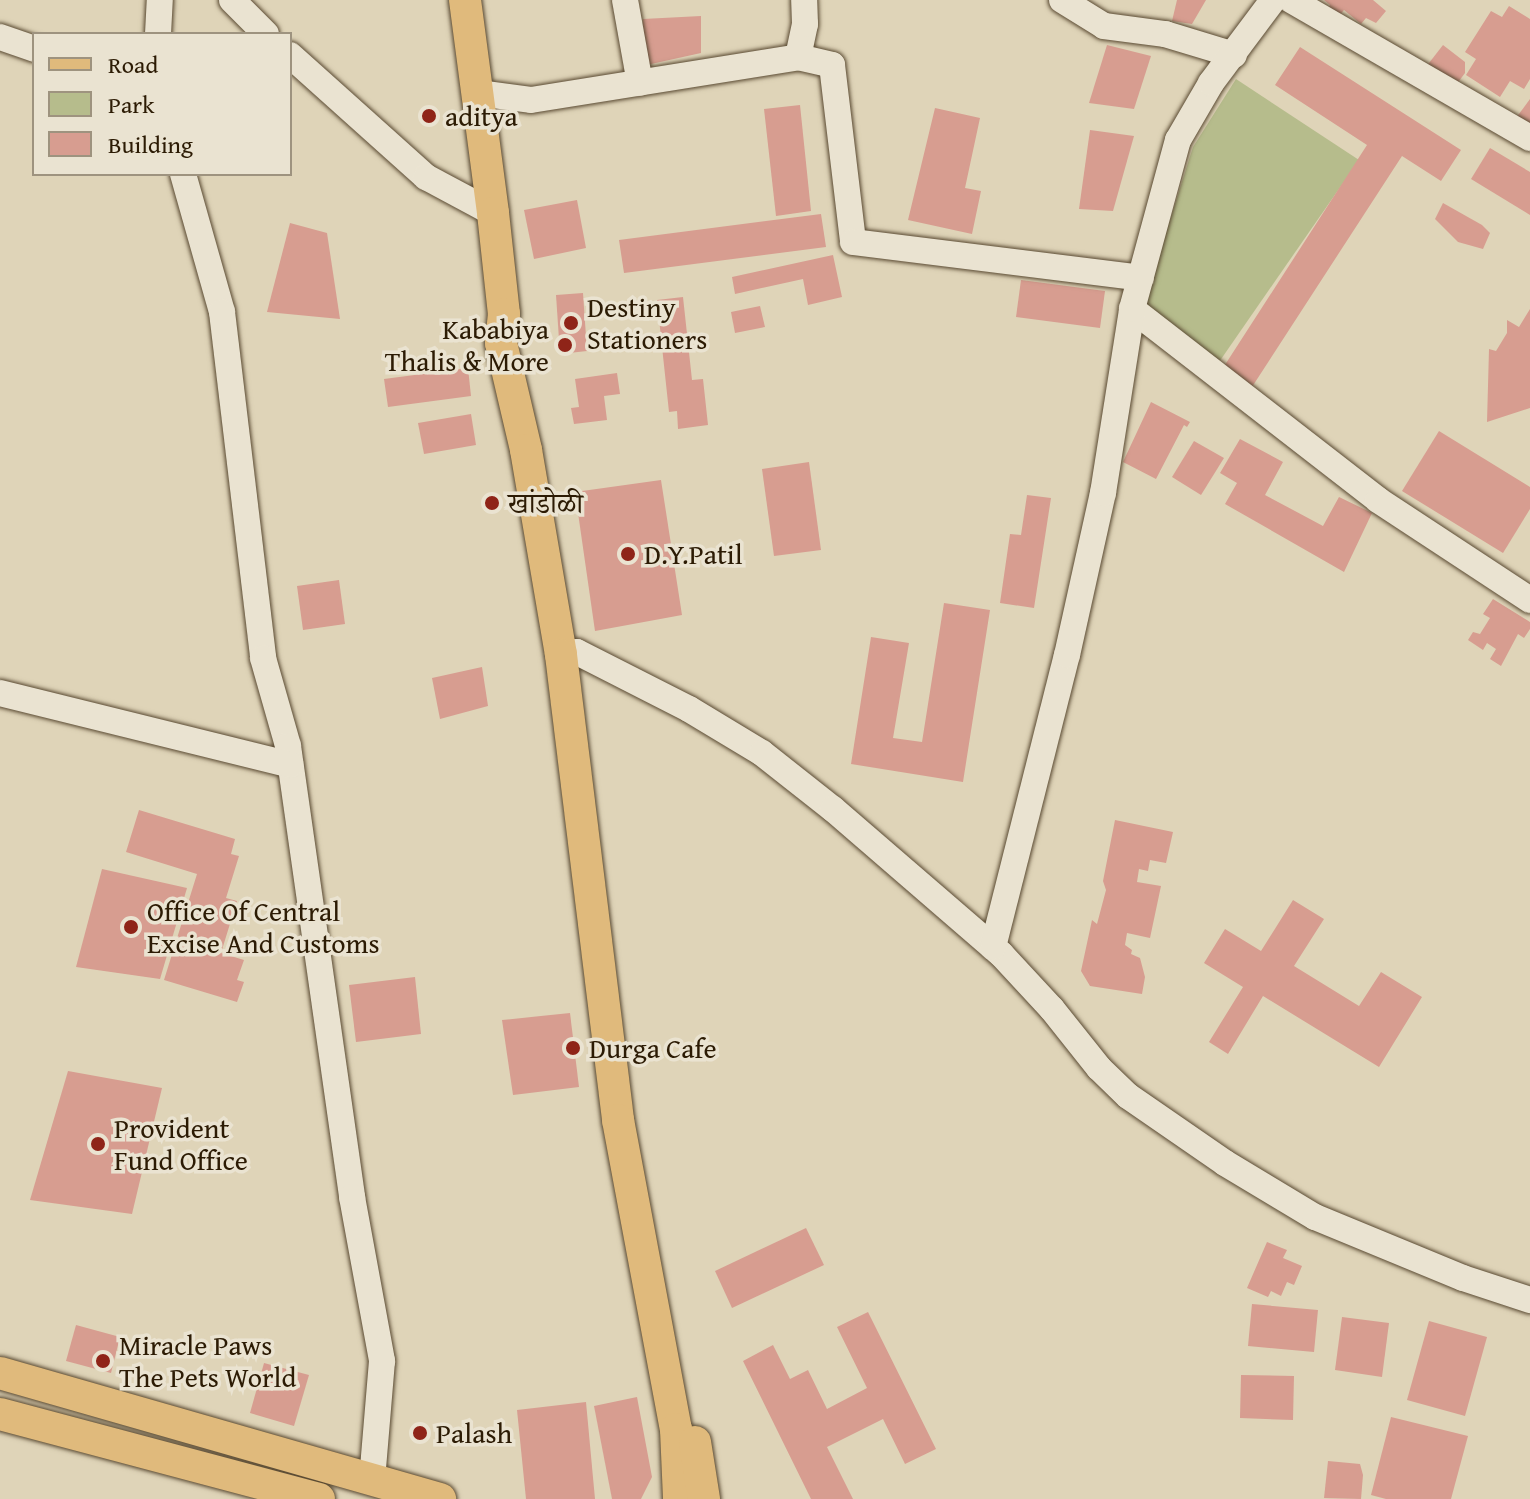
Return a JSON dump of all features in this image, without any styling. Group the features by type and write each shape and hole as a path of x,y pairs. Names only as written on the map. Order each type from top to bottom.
{"main road":[{"path":"465,0 504,314 514,318 520,328 561,578 618,1120 676,1429 679,1499"},
{"path":"569,654 591,784 638,1119 704,1499"},
{"path":"0,1373 440,1499"},
{"path":"0,1414 319,1499"}],"street":[{"path":"158,32 160,0"},
{"path":"232,0 251,29"},
{"path":"625,0 640,83"},
{"path":"798,57 805,24 804,0"},
{"path":"1062,0 1104,26 1165,34 1234,55"},
{"path":"993,947 1067,655 1103,493 1132,309 1178,140 1211,83 1273,0"},
{"path":"1291,0 1530,138"},
{"path":"0,37 32,48"},
{"path":"292,57 426,177 493,213"},
{"path":"478,93 531,100 689,72 798,57 832,65 853,242 1141,278"},
{"path":"184,176 222,312 263,658 290,765 352,1197 382,1361 372,1480"},
{"path":"1132,309 1378,500 1530,600"},
{"path":"569,654 689,709 762,753 833,809 993,947 1052,1009 1106,1076 1140,1104 1234,1170 1327,1222 1463,1278 1530,1300"},
{"path":"0,693 290,765"}],"green space":[{"path":"1236,79 1359,160 1217,365 1140,315 1193,147"}],"building":[{"path":"1177,0 1206,0 1192,24 1172,21"},
{"path":"1324,0 1373,0 1386,11 1376,23 1366,18 1361,24 1344,10 1337,18 1328,10 1330,5"},
{"path":"1509,6 1530,19 1530,79 1524,89 1510,81 1500,97 1466,75 1476,59 1465,52 1491,11 1502,17"},
{"path":"701,16 701,53 642,66 643,19"},
{"path":"1107,45 1151,56 1134,109 1089,103"},
{"path":"1443,45 1465,62 1465,73 1453,89 1422,72"},
{"path":"1300,47 1461,150 1441,181 1402,156 1250,390 1221,371 1367,145 1275,85"},
{"path":"1530,99 1530,135 1516,118"},
{"path":"800,105 811,211 776,216 764,109"},
{"path":"935,108 980,118 965,188 981,191 972,234 908,220"},
{"path":"1090,130 1134,136 1113,211 1079,209"},
{"path":"1490,148 1530,172 1530,215 1471,179"},
{"path":"577,200 586,248 534,259 524,210"},
{"path":"1443,203 1482,225 1490,233 1483,249 1458,242 1435,219"},
{"path":"821,214 826,247 624,273 619,240"},
{"path":"290,223 327,233 340,319 267,312"},
{"path":"833,255 842,297 808,305 803,279 735,294 732,277"},
{"path":"1021,280 1105,291 1100,328 1016,317"},
{"name":"Destiny Stationers","path":"583,293 587,351 560,354 556,295"},
{"path":"683,297 692,380 703,379 708,425 678,429 677,411 669,412 657,300"},
{"path":"760,306 765,327 735,333 731,312"},
{"path":"1530,309 1530,408 1487,422 1489,349 1496,351 1507,333 1507,320 1519,327"},
{"path":"468,368 471,396 388,407 384,379"},
{"path":"617,373 620,394 604,396 607,420 574,424 571,408 579,407 575,379"},
{"path":"1151,402 1190,422 1187,427 1184,425 1156,479 1123,462"},
{"path":"471,414 476,445 424,454 418,423"},
{"path":"1439,431 1530,487 1530,509 1503,553 1402,491"},
{"path":"1240,439 1283,462 1265,495 1323,526 1339,497 1372,513 1344,572 1225,504 1237,483 1220,473"},
{"path":"1194,441 1224,458 1201,495 1172,477"},
{"path":"809,462 821,550 774,556 762,469"},
{"name":"D.Y.Patil","path":"661,480 682,615 595,631 575,492"},
{"path":"1027,495 1051,498 1034,608 1000,603 1010,534 1021,535"},
{"path":"339,580 345,624 303,630 297,586"},
{"path":"1493,599 1530,622 1530,629 1524,638 1518,634 1501,666 1490,659 1496,649 1487,643 1483,650 1468,640 1473,632 1480,634 1490,618 1483,614"},
{"path":"944,603 990,610 963,782 851,764 871,637 909,643 893,738 922,742"},
{"path":"482,667 488,706 440,719 432,678"},
{"path":"139,810 235,839 231,854 239,856 226,898 237,901 221,953 244,960 237,980 244,982 237,1002 164,980 197,874 126,852"},
{"path":"1115,820 1173,832 1166,863 1150,860 1148,871 1139,869 1137,882 1161,886 1150,938 1127,933 1125,945 1132,950 1131,954 1140,958 1145,977 1142,994 1090,986 1081,971 1092,920 1097,924 1106,890 1103,881"},
{"name":"Office Of Central Excise And Customs","path":"102,869 187,888 160,979 76,967"},
{"path":"1293,900 1324,919 1294,966 1359,1006 1381,972 1422,997 1379,1067 1263,996 1228,1054 1209,1042 1243,987 1204,963 1225,929 1261,951"},
{"path":"415,977 421,1034 356,1042 349,985"},
{"path":"570,1013 579,1087 513,1095 502,1020"},
{"name":"Provident Fund Office","path":"68,1071 162,1088 132,1214 30,1200"},
{"path":"806,1228 824,1265 732,1308 715,1271"},
{"path":"1267,1242 1287,1250 1283,1258 1302,1266 1294,1285 1287,1282 1281,1296 1271,1291 1268,1297 1247,1288"},
{"path":"1252,1304 1318,1310 1314,1352 1248,1346"},
{"path":"868,1312 936,1449 905,1464 883,1419 827,1447 853,1499 811,1499 743,1361 773,1345 790,1379 808,1370 827,1409 867,1388 837,1327"},
{"path":"1342,1317 1389,1323 1382,1377 1335,1370"},
{"path":"1429,1321 1487,1337 1465,1416 1407,1400"},
{"path":"76,1325 120,1337 111,1373 66,1361"},
{"path":"264,1363 309,1375 294,1426 250,1413"},
{"path":"1241,1375 1294,1376 1293,1420 1240,1418"},
{"path":"637,1397 652,1477 641,1499 612,1499 594,1406"},
{"path":"586,1402 595,1499 526,1499 517,1410"},
{"path":"1391,1417 1468,1436 1451,1499 1386,1499 1371,1495"},
{"path":"1328,1461 1360,1464 1363,1475 1361,1499 1324,1498"}],"place":[{"name":"aditya","path":"429,116"},
{"name":"Destiny Stationers","path":"571,323"},
{"name":"Kababiya Thalis & More","path":"565,345"},
{"name":"खांडोळी","path":"492,503"},
{"name":"D.Y.Patil","path":"628,554"},
{"name":"Office Of Central Excise And Customs","path":"131,927"},
{"name":"Durga Cafe","path":"573,1048"},
{"name":"Provident Fund Office","path":"98,1144"},
{"name":"Miracle Paws The Pets World","path":"103,1361"},
{"name":"Palash","path":"420,1433"}]}
